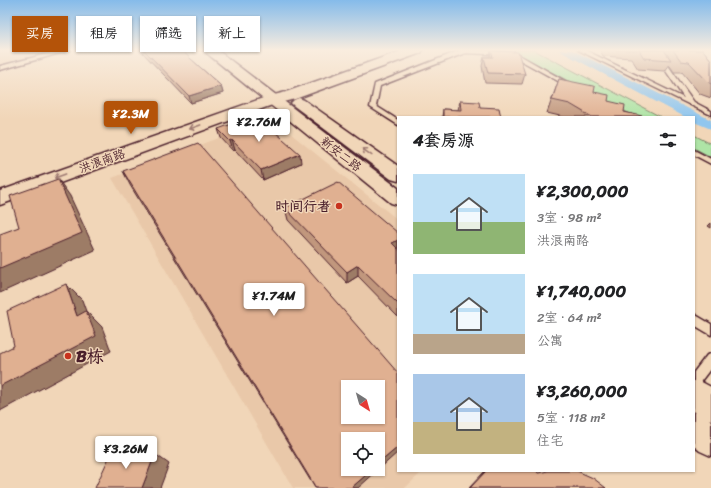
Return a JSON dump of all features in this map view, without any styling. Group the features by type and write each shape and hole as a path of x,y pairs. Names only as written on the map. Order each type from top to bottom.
{"main road":[{"name":"新安二路","path":"245,73 281,95 397,174"},
{"name":"新安二路","path":"255,73 397,197"},
{"path":"281,95 339,73"},
{"path":"281,95 348,73"},
{"name":"洪浪南路","path":"0,198 281,95"},
{"path":"695,394 711,405"},
{"path":"695,428 711,440"}],"lane":[{"path":"397,122 373,107 376,85 408,73"},
{"path":"548,73 576,88"},
{"path":"627,73 711,113"},
{"path":"670,73 692,104"},
{"path":"695,153 711,162"},
{"path":"695,320 711,330"},
{"path":"695,380 711,359"}],"shaded area":[{"path":"267,120 275,121 397,219 397,472 422,472 405,488 293,488 112,178"}],"green space":[{"path":"553,73 577,73 659,116 634,116"},
{"path":"695,136 711,144 711,157 695,149"}],"building":[{"path":"166,73 206,73 221,86 189,96"},
{"path":"488,73 525,73 525,74"},
{"path":"699,73 711,73 711,84"},
{"path":"559,79 593,86 595,87 594,92 609,95 608,101 625,105 624,112 642,116 590,116 570,104 552,100"},
{"path":"460,101 479,102 480,107 499,108 501,116 443,116 443,109 461,110"},
{"path":"254,116 300,154 261,170 232,140 230,141 218,129"},
{"path":"198,143 397,372 397,448 385,458 385,432 341,432 341,476 365,476 351,488 316,488 123,171"},
{"path":"58,179 82,233 0,268 0,234 19,227 10,196"},
{"path":"338,182 397,232 397,240 392,243 397,248 397,303 358,265 347,272 285,208"},
{"path":"66,284 77,316 86,311 96,336 0,386 0,353 14,346 7,311"},
{"path":"113,449 155,454 142,488 95,488"},
{"path":"485,472 579,472 593,478 606,488 470,488"}],"waterway":[{"path":"608,73 693,116"},
{"path":"695,117 711,125"}],"place":[{"name":"时间行者","path":"339,206"},
{"name":"B栋","path":"68,356"}]}
